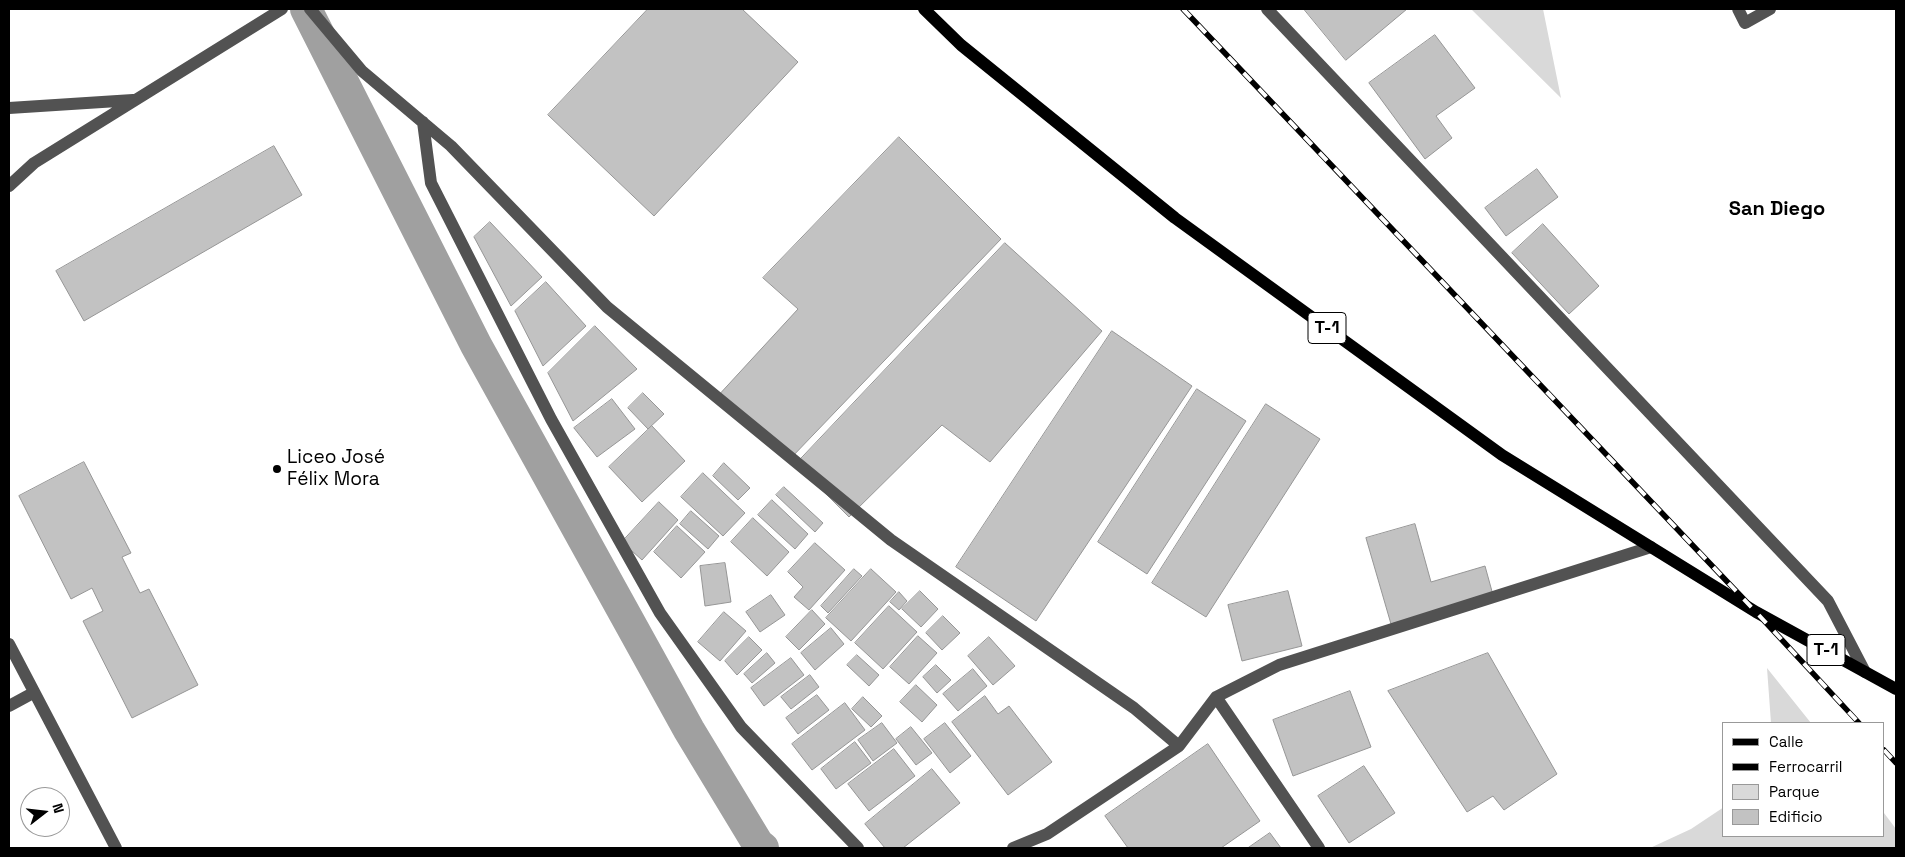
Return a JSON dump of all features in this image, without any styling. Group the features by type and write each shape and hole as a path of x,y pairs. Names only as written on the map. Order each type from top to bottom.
{"main road":[{"name":"T-1","path":"924,9 961,45 1176,218 1502,456 1756,612 1896,689"}],"street":[{"path":"9,186 34,163 282,9"},
{"path":"310,9 362,71 451,146 606,307 891,540 1134,708 1179,746"},
{"path":"1267,9 1828,601 1865,672"},
{"path":"1738,9 1745,23 1770,9"},
{"path":"9,108 135,100"},
{"path":"423,122 431,183 551,419 660,613 741,727 858,848"},
{"path":"1013,848 1046,834 1179,746 1216,697 1279,666 1651,547"},
{"path":"9,644 33,693 116,848"},
{"path":"9,706 33,693"},
{"path":"1216,697 1319,848"}],"green space":[{"path":"1471,9 1543,9 1561,98"},
{"path":"1767,668 1810,722 1771,722"},
{"path":"1722,808 1722,837 1885,837 1885,814 1896,829 1896,848 1650,848 1691,829"}],"building":[{"path":"648,9 742,9 798,62 654,216 548,115"},
{"path":"1304,9 1407,9 1346,60"},
{"path":"1435,35 1475,88 1436,116 1452,138 1425,159 1369,83"},
{"path":"899,137 1001,239 790,459 716,398 798,309 763,278"},
{"path":"274,146 302,195 84,321 56,271"},
{"path":"1537,169 1558,197 1506,236 1485,208"},
{"path":"490,222 542,277 511,306 474,237"},
{"path":"1543,224 1599,286 1569,314 1512,253"},
{"path":"1005,243 1102,331 990,462 942,425 849,517 796,464"},
{"path":"546,282 586,326 543,366 515,311"},
{"path":"595,326 637,369 573,421 548,373"},
{"path":"1112,331 1192,386 1036,621 956,567"},
{"path":"1197,389 1246,421 1147,574 1098,542"},
{"path":"643,393 664,414 648,429 628,408"},
{"path":"612,399 635,429 597,457 574,428"},
{"path":"1266,404 1320,439 1206,617 1152,583"},
{"path":"652,426 685,461 642,502 609,467"},
{"path":"84,462 131,553 122,557 140,593 149,589 198,685 132,718 83,621 103,611 92,588 71,599 19,496"},
{"path":"724,463 750,488 738,500 713,476"},
{"path":"703,473 745,513 723,536 681,497"},
{"path":"784,487 823,523 815,532 776,495"},
{"path":"772,500 808,534 795,549 758,515"},
{"path":"659,502 678,520 642,560 622,542"},
{"path":"691,511 719,536 708,549 680,524"},
{"path":"753,518 789,552 767,576 731,542"},
{"path":"1415,524 1431,582 1485,566 1493,595 1391,624 1366,538"},
{"path":"677,526 705,552 681,578 654,552"},
{"path":"815,543 845,570 809,610 794,597 803,587 788,572"},
{"path":"725,563 731,602 705,606 700,566"},
{"path":"854,569 862,576 828,613 821,606"},
{"path":"871,569 896,592 851,641 826,618"},
{"path":"920,591 938,609 921,627 902,609"},
{"path":"1288,591 1302,646 1242,661 1228,605"},
{"path":"899,592 907,601 899,610 890,602"},
{"path":"771,595 785,615 760,632 746,612"},
{"path":"889,606 917,632 883,669 855,643"},
{"path":"812,610 825,624 799,650 786,637"},
{"path":"724,612 746,631 720,661 698,642"},
{"path":"943,616 960,633 942,650 926,633"},
{"path":"831,628 844,644 815,670 801,653"},
{"path":"918,636 937,653 909,684 890,667"},
{"path":"749,637 762,650 737,675 725,661"},
{"path":"989,637 1015,666 993,685 968,656"},
{"path":"767,653 775,663 752,683 744,674"},
{"path":"1488,653 1557,774 1504,810 1493,796 1467,812 1388,691"},
{"path":"857,655 879,675 869,686 847,665"},
{"path":"791,658 804,675 764,706 751,688"},
{"path":"936,665 951,680 937,693 923,677"},
{"path":"973,669 987,686 958,711 943,694"},
{"path":"810,675 819,687 791,709 781,697"},
{"path":"916,685 937,705 922,722 900,702"},
{"path":"1350,691 1371,747 1293,776 1273,720"},
{"path":"817,695 829,710 798,734 786,718"},
{"path":"985,696 998,714 1009,706 1052,762 1008,795 952,722"},
{"path":"863,697 882,716 871,727 852,709"},
{"path":"845,703 865,730 812,770 792,744"},
{"path":"882,723 897,743 873,761 858,740"},
{"path":"945,723 971,756 950,773 924,739"},
{"path":"911,727 932,753 916,765 896,739"},
{"path":"855,742 871,763 836,789 821,769"},
{"path":"1208,744 1260,821 1221,848 1128,848 1105,816"},
{"path":"894,749 915,776 869,811 848,784"},
{"path":"1364,766 1395,813 1349,843 1318,796"},
{"path":"932,769 960,803 903,848 885,848 865,824"},
{"path":"1270,833 1281,848 1248,848"}],"waterway":[{"path":"306,9 476,345 689,730 758,844 763,848"}],"railway":[{"path":"1183,9 1756,612 1858,722"},
{"path":"1885,751 1896,763"}],"place":[{"name":"Liceo José Félix Mora","path":"277,469"}],"district":[{"name":"San Diego","path":"1777,210"}]}
